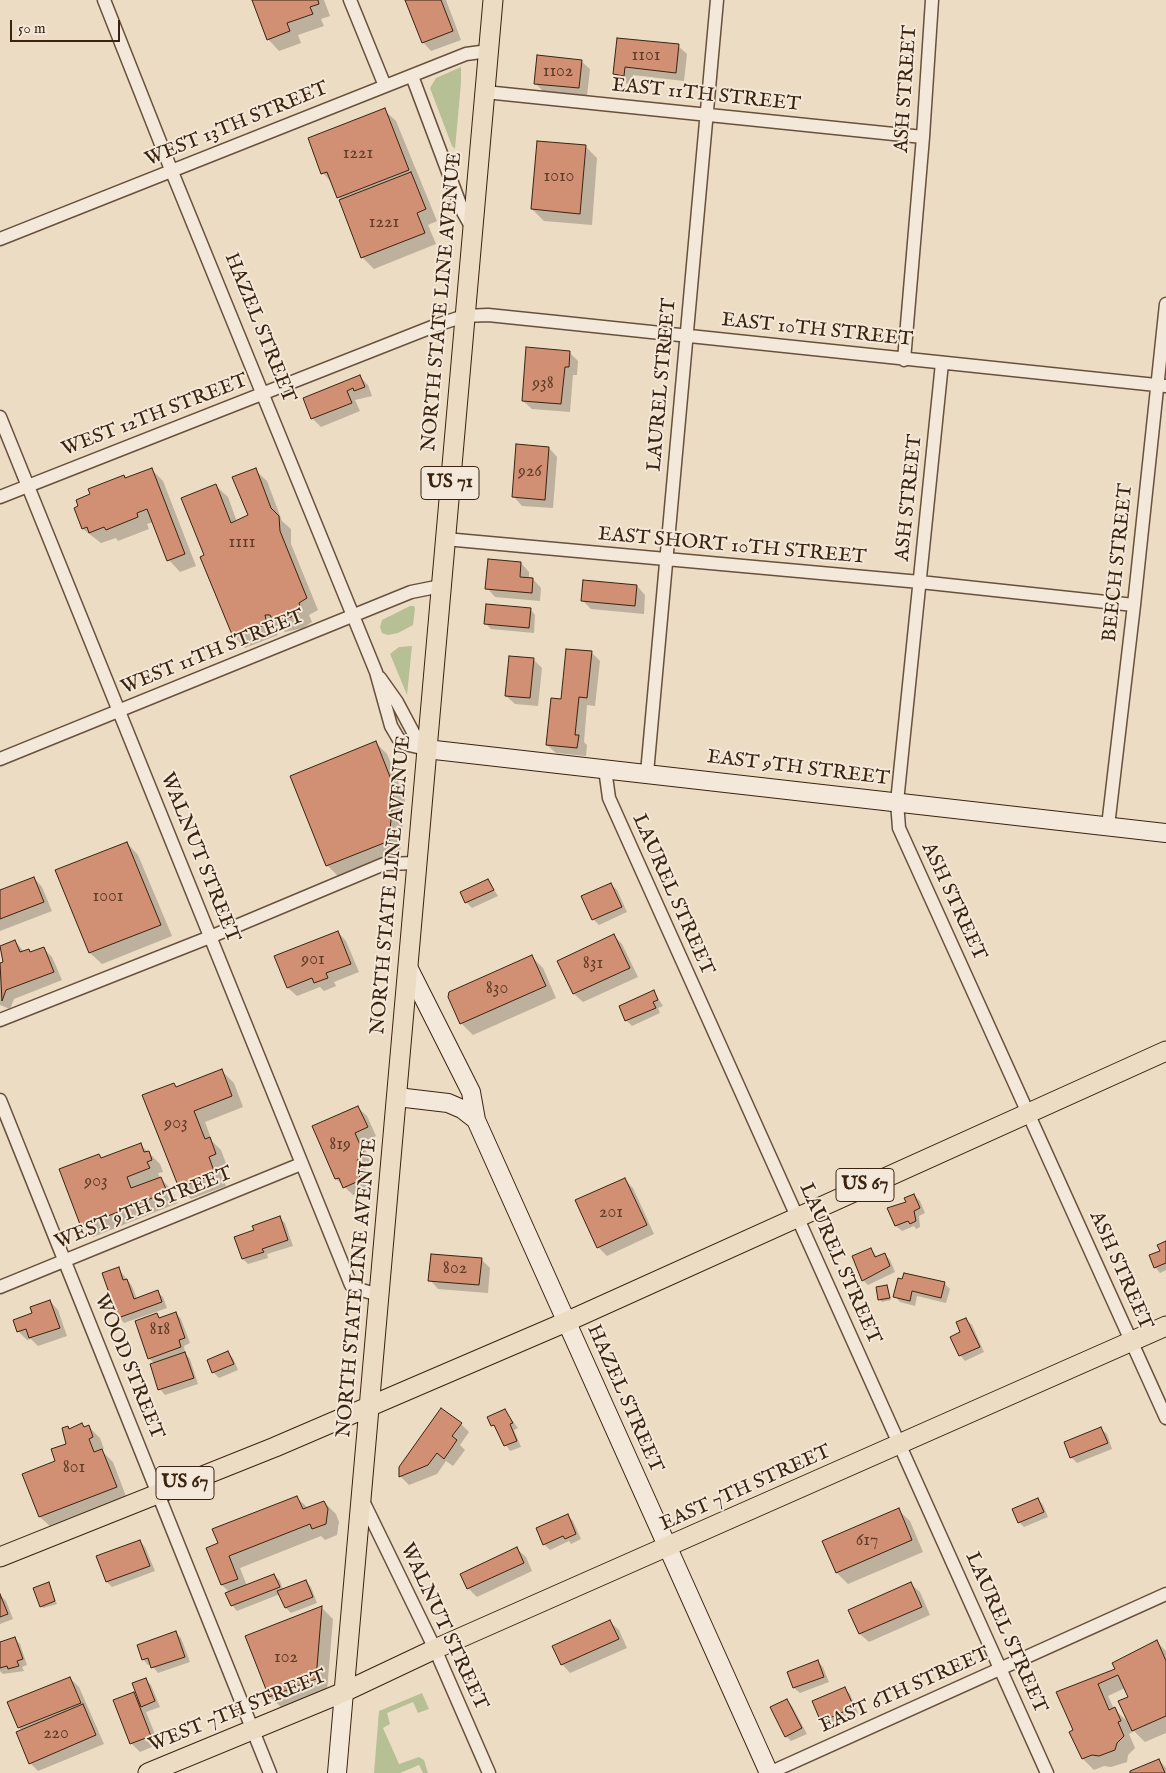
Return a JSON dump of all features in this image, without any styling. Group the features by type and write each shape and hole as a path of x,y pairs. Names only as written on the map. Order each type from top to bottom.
{"main road":[{"name":"NORTH STATE LINE AVENUE","path":"344,1692 493,0"},
{"name":"US 67","path":"0,1557 370,1406 566,1322 796,1216 1166,1051"},
{"name":"EAST 7TH STREET","path":"344,1692 435,1649 669,1548 1166,1326"},
{"name":"WEST 7TH STREET","path":"148,1773 254,1731 344,1692"}],"street":[{"name":"HAZEL STREET","path":"104,0 172,172 376,672 383,703 398,738 409,745 426,749"},
{"path":"350,0 385,86"},
{"name":"LAUREL STREET","path":"647,773 717,0"},
{"name":"ASH STREET","path":"904,360 923,137 932,0"},
{"name":"WEST 13TH STREET","path":"0,239 466,54 488,51"},
{"path":"412,76 463,212 472,228"},
{"name":"EAST 11TH STREET","path":"485,92 923,137"},
{"name":"BEECH STREET","path":"1108,826 1162,386 1166,304"},
{"name":"EAST 10TH STREET","path":"464,316 488,315 1162,386"},
{"name":"WEST 12TH STREET","path":"0,497 464,316"},
{"name":"ASH STREET","path":"942,363 897,802 898,819 902,834 1166,1418"},
{"name":"WALNUT STREET","path":"0,417 120,710 350,1285 379,1295"},
{"name":"EAST SHORT 10TH STREET","path":"445,539 920,582 1134,605"},
{"name":"WEST 11TH STREET","path":"0,759 416,590 441,586"},
{"name":"EAST 9TH STREET","path":"426,749 1166,833"},
{"name":"LAUREL STREET","path":"605,769 609,798 1047,1773"},
{"path":"0,1020 384,864 417,863"},
{"name":"HAZEL STREET","path":"408,967 470,1092 476,1120 769,1773"},
{"path":"397,1098 448,1103 462,1109 476,1120"},
{"name":"WOOD STREET","path":"0,1100 270,1773"},
{"name":"WEST 9TH STREET","path":"0,1287 301,1164"},
{"name":"WALNUT STREET","path":"361,1498 435,1649 489,1773"},
{"name":"EAST 6TH STREET","path":"769,1773 1166,1594"},
{"name":"NORTH STATE LINE AVENUE","path":"337,1773 344,1692"}],"green space":[{"path":"461,67 455,149 452,146 430,88 436,78"},
{"path":"410,606 415,608 413,625 398,633 388,635 382,633 380,627 382,620"},
{"path":"412,646 407,695 390,654 399,647"},
{"path":"422,1693 429,1709 418,1713 413,1702 387,1713 390,1724 383,1728 399,1764 419,1757 424,1760 428,1773 423,1773 419,1765 400,1773 374,1773 379,1711"}],"building":[{"path":"252,0 318,0 319,4 310,7 313,14 287,23 290,31 267,40"},
{"path":"405,0 441,0 453,31 422,43"},
{"path":"617,38 679,44 676,73 625,67 624,76 613,74"},
{"path":"537,55 582,60 579,88 534,84"},
{"path":"385,108 409,170 337,198 327,172 321,174 308,138"},
{"path":"537,141 586,145 580,214 531,209"},
{"path":"411,172 426,209 417,213 425,233 361,258 339,200"},
{"path":"526,347 570,351 569,367 565,367 561,404 522,401"},
{"path":"360,375 365,387 354,391 353,388 347,391 352,403 311,419 303,398"},
{"path":"516,444 549,447 545,500 512,497"},
{"path":"152,468 185,554 167,561 147,509 137,513 138,517 106,530 104,527 89,533 87,527 82,529 74,508 78,506 76,500 90,494 88,489 124,475 125,478"},
{"path":"256,468 271,508 279,516 280,531 307,598 299,603 301,610 291,617 273,621 270,615 265,615 267,624 233,637 200,557 204,555 181,498 216,484 231,523 248,515 232,477"},
{"path":"488,559 521,562 520,577 533,578 532,593 485,589"},
{"path":"583,580 637,585 635,606 581,601"},
{"path":"486,604 531,608 529,628 484,624"},
{"path":"566,649 592,651 587,698 579,697 575,735 579,735 577,748 546,745 551,698 561,699"},
{"path":"509,656 534,658 530,698 505,696"},
{"path":"376,741 394,787 389,841 326,866 290,776"},
{"path":"127,842 161,925 89,953 55,870"},
{"path":"34,877 44,902 0,919 0,890"},
{"path":"488,879 494,890 465,903 460,892"},
{"path":"611,883 622,907 592,920 581,896"},
{"path":"338,931 351,964 326,973 328,978 314,983 312,978 287,988 274,956"},
{"path":"614,934 630,968 573,994 557,961"},
{"path":"15,940 20,952 29,949 30,952 44,947 54,972 6,990 2,1001 0,963 3,962 0,946"},
{"path":"532,955 546,986 460,1024 448,997 449,992"},
{"path":"654,990 658,1000 653,1002 656,1008 625,1021 619,1006"},
{"path":"222,1069 232,1096 194,1111 205,1139 210,1137 216,1154 209,1157 215,1174 179,1188 142,1095 174,1083 176,1087"},
{"path":"358,1106 368,1127 355,1133 365,1156 357,1160 361,1169 357,1171 361,1180 343,1188 339,1178 335,1179 312,1126"},
{"path":"141,1143 144,1152 149,1151 152,1160 147,1162 150,1168 127,1177 131,1188 161,1177 167,1192 81,1227 59,1169 99,1154 101,1158"},
{"path":"625,1178 647,1225 597,1248 575,1200"},
{"path":"914,1194 920,1208 914,1211 916,1221 910,1224 908,1221 895,1226 887,1208 906,1202 904,1198"},
{"path":"280,1216 288,1240 262,1249 264,1252 242,1259 234,1237 254,1230 252,1226"},
{"path":"1166,1241 1166,1263 1154,1268 1149,1255 1160,1251 1157,1245"},
{"path":"871,1248 875,1257 885,1253 890,1266 862,1281 852,1256"},
{"path":"431,1254 482,1258 479,1285 428,1281"},
{"path":"119,1267 123,1280 127,1279 134,1299 158,1290 162,1302 118,1318 102,1273"},
{"path":"904,1273 945,1282 941,1298 912,1291 910,1301 893,1297 898,1278 902,1279"},
{"path":"887,1285 890,1298 878,1300 876,1287"},
{"path":"50,1300 60,1328 29,1338 26,1329 17,1332 13,1320 32,1313 30,1307"},
{"path":"176,1312 185,1338 179,1340 181,1347 148,1359 135,1321 157,1313 159,1318"},
{"path":"966,1318 980,1347 959,1356 950,1337 960,1332 956,1322"},
{"path":"228,1351 234,1364 212,1373 207,1360"},
{"path":"185,1352 194,1378 158,1390 150,1364"},
{"path":"441,1408 462,1423 452,1436 457,1440 444,1459 437,1453 428,1465 399,1477 399,1467"},
{"path":"505,1409 513,1423 510,1424 517,1441 504,1446 494,1425 491,1426 487,1417"},
{"path":"82,1423 84,1427 89,1425 93,1437 89,1439 94,1452 102,1449 117,1487 39,1517 22,1474 55,1461 51,1449 66,1444 62,1428 68,1426 69,1429"},
{"path":"1101,1427 1108,1443 1070,1458 1064,1442"},
{"path":"297,1496 303,1509 324,1501 328,1509 326,1524 312,1529 310,1524 229,1556 238,1579 221,1585 206,1548 218,1543 212,1529"},
{"path":"1038,1498 1044,1512 1018,1523 1012,1509"},
{"path":"899,1508 912,1540 836,1573 822,1541"},
{"path":"568,1514 576,1534 565,1539 563,1536 543,1545 536,1528"},
{"path":"140,1540 150,1566 106,1582 96,1556"},
{"path":"517,1547 524,1563 467,1589 460,1574"},
{"path":"274,1574 280,1587 231,1606 225,1593"},
{"path":"306,1580 313,1597 285,1608 277,1591"},
{"path":"49,1582 55,1601 40,1607 33,1588"},
{"path":"911,1582 922,1607 859,1634 848,1610"},
{"path":"0,1594 8,1614 0,1617"},
{"path":"322,1606 316,1679 269,1697 245,1636"},
{"path":"610,1620 619,1639 561,1665 552,1646"},
{"path":"176,1631 185,1657 151,1668 148,1658 142,1660 137,1645"},
{"path":"15,1637 23,1659 17,1661 19,1666 8,1669 7,1666 0,1668 0,1642"},
{"path":"1157,1640 1166,1661 1166,1716 1132,1731 1118,1701 1128,1697 1118,1675 1098,1684 1109,1710 1115,1707 1121,1721 1118,1722 1124,1736 1117,1743 1115,1750 1099,1756 1092,1755 1082,1759 1069,1732 1073,1730 1056,1692 1115,1669 1112,1663"},
{"path":"818,1660 824,1677 793,1688 787,1672"},
{"path":"70,1677 81,1703 18,1728 7,1702"},
{"path":"146,1678 155,1701 141,1707 132,1683"},
{"path":"845,1687 854,1707 821,1722 812,1701"},
{"path":"134,1692 151,1736 130,1744 113,1700"},
{"path":"787,1699 802,1728 785,1737 770,1707"},
{"path":"83,1704 96,1735 29,1764 16,1732"},
{"path":"1159,1759 1165,1773 1130,1773 1130,1771"}]}
